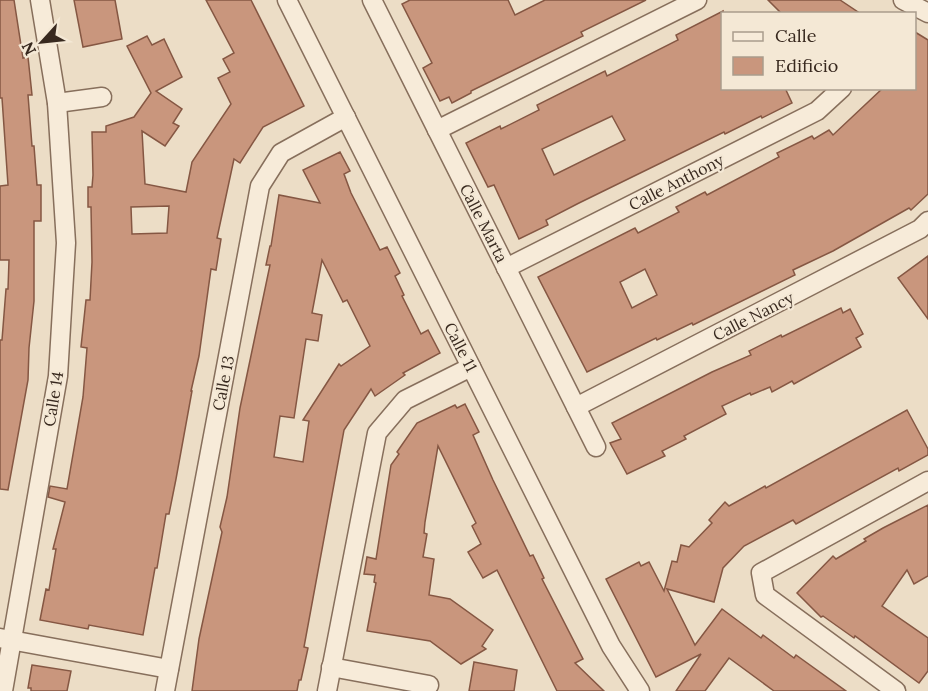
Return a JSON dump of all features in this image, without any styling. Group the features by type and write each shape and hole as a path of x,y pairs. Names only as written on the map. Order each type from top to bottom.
{"street":[{"name":"Calle 14","path":"3,691 6,640 58,376 66,243 57,103 40,0"},
{"name":"Calle 11","path":"287,0 611,646 640,691"},
{"name":"Calle Marta","path":"372,0 596,447"},
{"path":"437,130 697,0"},
{"path":"902,5 928,13"},
{"name":"Calle Anthony","path":"506,268 817,111 840,90"},
{"path":"57,103 102,97"},
{"name":"Calle 13","path":"165,691 260,186 281,153 346,117"},
{"name":"Calle Nancy","path":"576,407 920,230 928,221"},
{"path":"327,691 377,433 405,400 471,367"},
{"path":"896,691 765,596 761,573 928,481"},
{"path":"6,640 169,669"},
{"path":"331,667 429,685"}],"building":[{"path":"0,0 14,0 23,58 28,57 32,95 28,95 32,146 34,146 37,185 41,185 41,221 34,221 34,301 28,380 8,490 0,489 0,340 2,340 6,289 8,289 9,260 0,260 0,186 8,185 2,98 0,98"},
{"path":"74,0 115,0 122,39 83,47"},
{"path":"206,0 251,0 304,106 263,127 240,163 234,159 217,238 221,239 216,270 211,269 199,356 143,635 89,625 88,629 40,620 46,589 49,590 56,549 53,549 65,502 48,497 50,486 67,489 83,397 87,348 81,347 86,300 90,300 92,262 91,207 88,207 88,187 92,187 93,175 92,132 106,132 106,126 134,117 151,93 127,46 147,36 152,45 164,39 182,77 156,91 182,109 173,123 179,126 165,146 142,131 145,184 186,192 192,162 231,104 218,78 230,72 223,59 234,53","holes":["169,206 167,233 132,234 131,207"]},
{"path":"410,0 508,0 515,15 545,0 646,0 581,32 583,36 471,91 452,103 449,97 440,101 423,68 432,63 402,4"},
{"path":"768,0 840,0 858,12 780,12"},
{"path":"721,12 721,90 786,90 792,103 725,134 724,132 579,203 546,220 548,225 519,239 494,185 488,187 466,143 539,110 537,105 605,71 607,76 678,40 676,35","holes":["612,116 625,140 554,175 542,149"]},
{"path":"916,33 928,40 928,194 911,210 909,208 833,251 793,270 795,275 693,325 692,323 657,340 656,338 587,372 538,277 635,228 638,233 679,212 676,207 705,192 707,195 779,157 777,153 812,136 814,139 829,130 833,135 881,90 916,90","holes":["645,269 657,295 632,308 620,282"]},
{"path":"340,152 350,171 344,174 351,193 380,250 387,247 400,273 395,276 404,295 402,296 421,334 428,330 440,353 403,373 405,375 375,396 371,389 344,430 304,647 308,648 297,691 192,691 199,639 222,532 220,527 227,497 240,408 270,265 266,265 279,195 320,203 303,170","holes":["322,260 343,302 347,300 370,346 341,366 339,364 303,420 309,421 303,462 274,457 280,416 294,418 306,339 318,341 322,315 312,313"]},
{"path":"928,256 928,319 898,278"},
{"path":"841,308 843,313 850,309 863,334 856,338 861,347 794,384 792,381 772,392 770,387 751,395 750,393 722,406 726,414 684,436 686,439 662,451 665,456 627,474 610,443 621,439 612,423 712,372 751,355 749,351"},
{"path":"465,404 479,432 473,435 493,480 530,556 533,555 544,578 542,579 583,659 575,663 604,691 557,691 497,570 483,578 468,552 481,544 472,526 476,523 438,446 424,533 427,534 423,557 434,559 429,595 450,599 493,630 482,646 486,649 461,664 430,641 367,631 376,583 374,582 375,575 364,574 367,557 376,559 391,465 417,423 455,405 457,408"},
{"path":"907,410 928,449 928,455 899,471 898,468 796,524 793,520 744,546 723,568 714,602 667,589 695,645 722,609 761,638 763,635 794,658 796,655 846,691 774,691 729,658 705,691 676,691 701,654 656,677 606,579 639,562 641,566 649,562 664,591 672,561 677,562 681,545 689,547 712,523 709,520 725,502 729,506 765,486 766,488"},
{"path":"928,505 928,576 914,584 907,570 882,606 928,638 928,671 919,683 855,636 854,638 823,616 821,617 797,593 833,556 836,559 866,541 864,539"},
{"path":"474,662 517,670 514,691 469,691"},
{"path":"32,665 71,671 67,691 31,691 31,688 28,688"}]}
